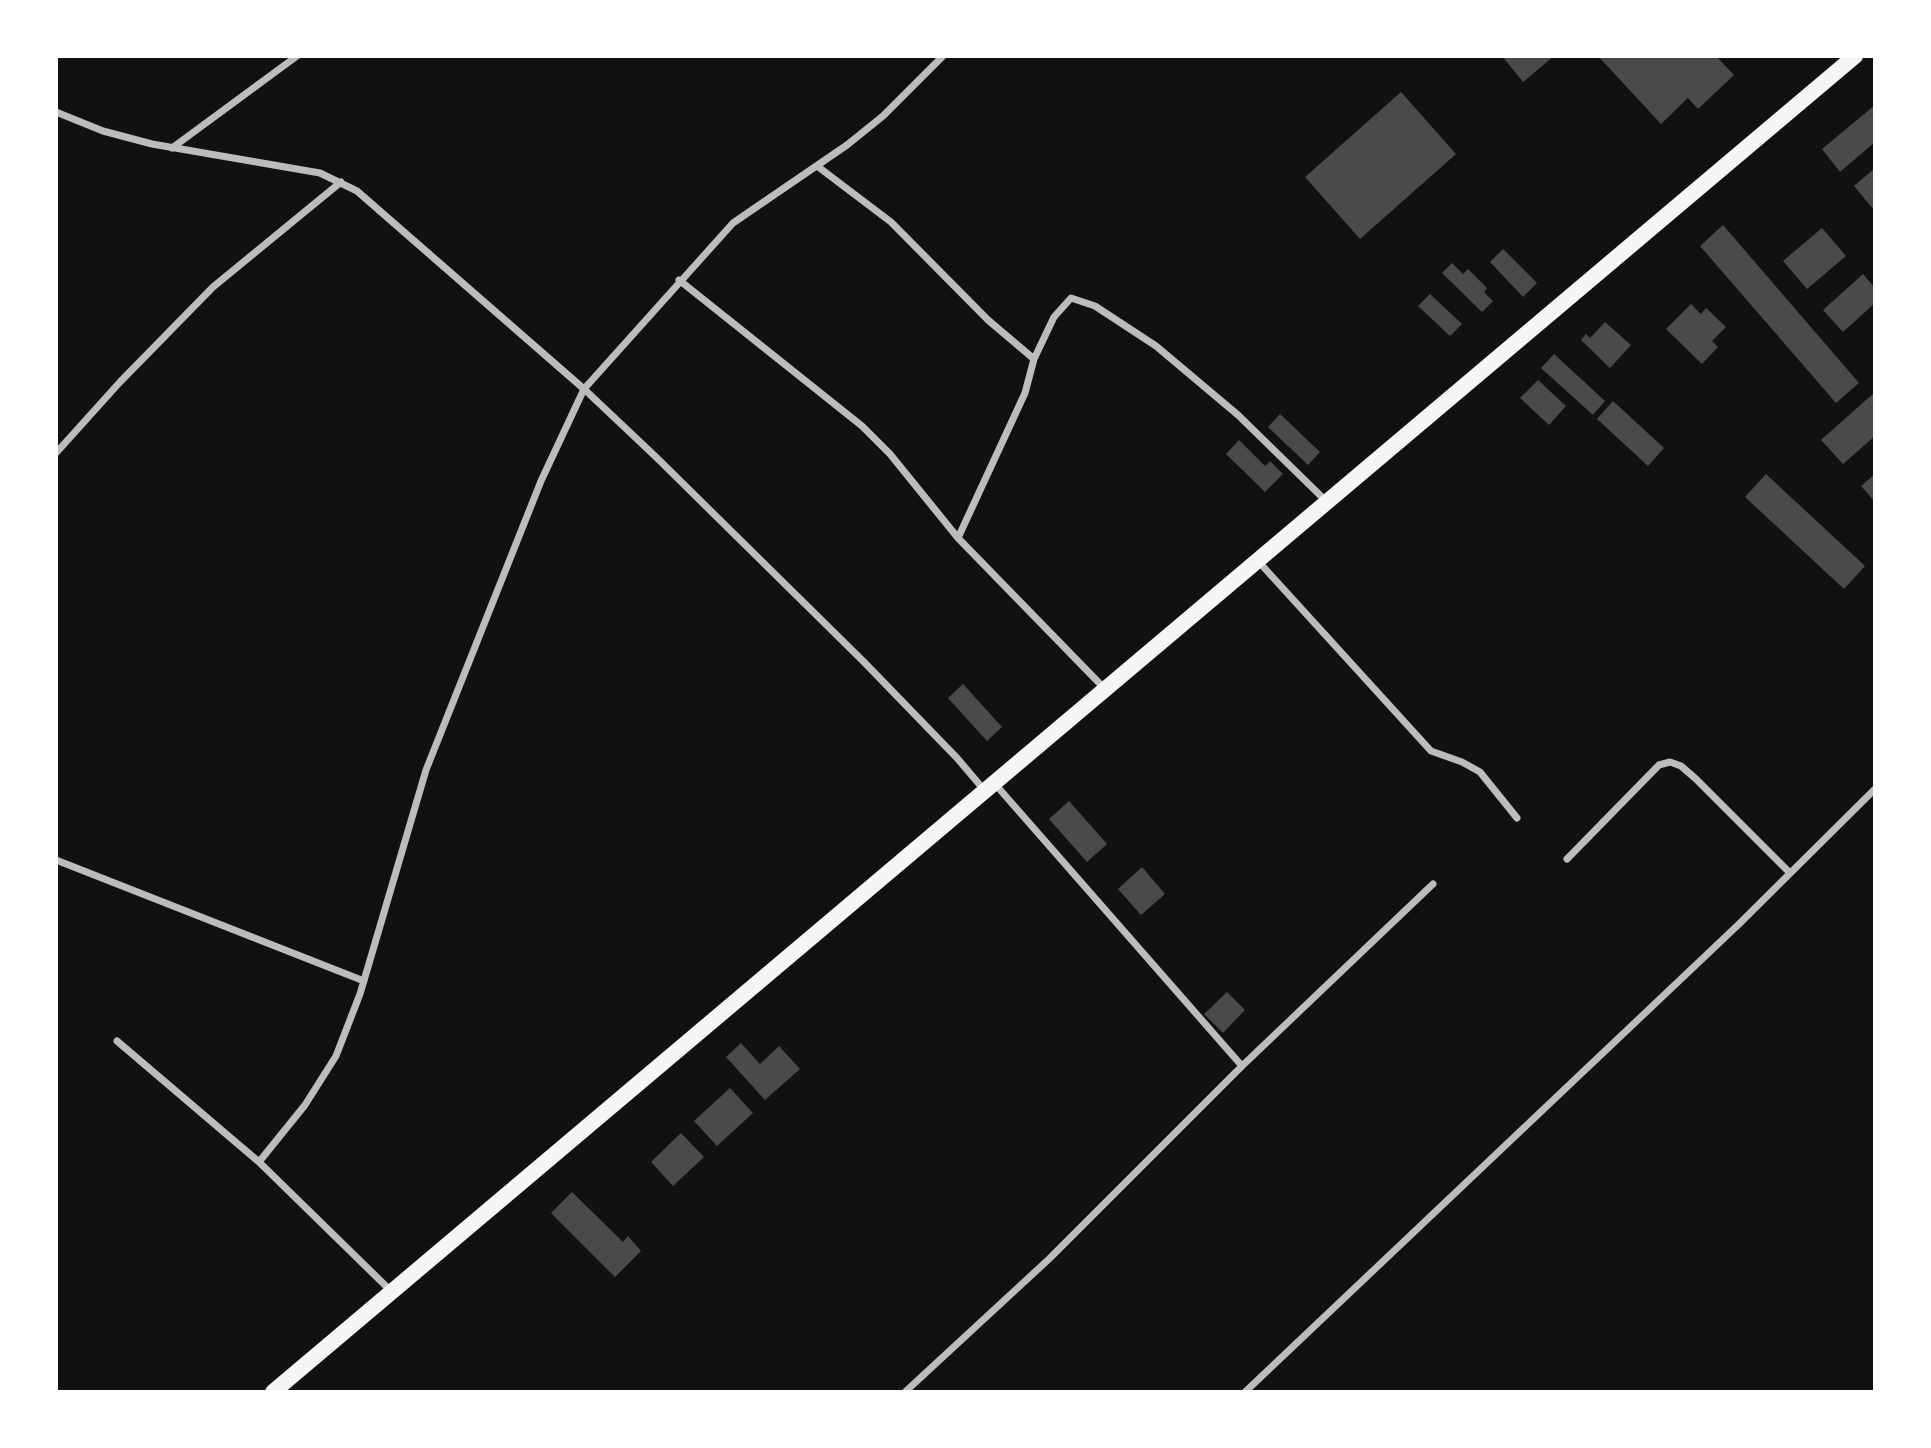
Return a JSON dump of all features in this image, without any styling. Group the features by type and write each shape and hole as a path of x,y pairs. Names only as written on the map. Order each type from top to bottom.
{"main road":[{"path":"281,1390 391,1292 1855,56"}],"street":[{"path":"172,148 298,56"},
{"path":"259,1162 305,1105 335,1056 364,981 426,770 541,481 584,389 679,280 733,223 817,166 883,116 943,56"},
{"path":"56,112 103,131 172,148 310,171 357,191 584,389 863,661 957,758 990,788 1242,1066"},
{"path":"817,166 891,222 988,320 1034,359"},
{"path":"56,453 120,382 214,287 341,182"},
{"path":"679,280 862,426 890,454 958,538 1105,689"},
{"path":"958,538 1025,393 1034,359 1054,317 1071,298 1095,306 1156,346 1238,415 1326,502"},
{"path":"1257,561 1430,751 1462,762 1480,772 1517,818"},
{"path":"1567,859 1659,765 1670,762 1681,766 1696,779 1790,873"},
{"path":"1245,1392 1875,789"},
{"path":"56,860 364,981"},
{"path":"905,1392 1049,1259 1242,1066 1433,884"},
{"path":"117,1041 259,1162 391,1292"}],"building":[{"path":"1502,56 1554,56 1523,82"},
{"path":"1598,56 1716,56 1734,75 1698,109 1688,98 1661,124"},
{"path":"1401,92 1456,154 1360,239 1305,177"},
{"path":"1875,105 1875,142 1840,172 1822,149"},
{"path":"1875,168 1875,208 1873,209 1854,186"},
{"path":"1723,225 1859,383 1836,403 1700,246"},
{"path":"1822,228 1846,256 1807,289 1783,261"},
{"path":"1503,249 1537,283 1523,297 1490,262"},
{"path":"1452,263 1463,274 1468,269 1487,288 1484,292 1493,301 1482,312 1442,273"},
{"path":"1863,274 1875,288 1875,303 1843,332 1823,310"},
{"path":"1430,294 1462,324 1450,336 1418,306"},
{"path":"1691,304 1701,314 1706,308 1726,327 1712,341 1718,347 1702,364 1666,329"},
{"path":"1605,322 1631,345 1610,368 1581,340 1586,334 1590,338"},
{"path":"1554,354 1605,401 1593,415 1541,368"},
{"path":"1538,380 1566,406 1549,425 1520,398"},
{"path":"1875,392 1875,436 1843,464 1821,440"},
{"path":"1613,401 1664,448 1648,466 1597,419"},
{"path":"1280,414 1320,452 1308,465 1268,427"},
{"path":"1239,440 1265,466 1270,461 1283,474 1265,492 1226,454"},
{"path":"1766,474 1865,566 1844,589 1745,497"},
{"path":"1875,474 1875,502 1861,486"},
{"path":"963,684 1002,727 987,741 948,698"},
{"path":"1069,801 1107,844 1087,862 1049,819"},
{"path":"1142,867 1165,894 1141,915 1118,889"},
{"path":"1227,992 1245,1010 1223,1033 1204,1014"},
{"path":"741,1043 760,1064 779,1046 800,1069 765,1100 726,1057"},
{"path":"730,1088 753,1113 717,1146 694,1121"},
{"path":"681,1133 704,1157 673,1186 651,1162"},
{"path":"572,1192 623,1242 628,1236 641,1251 615,1277 551,1213"}]}
